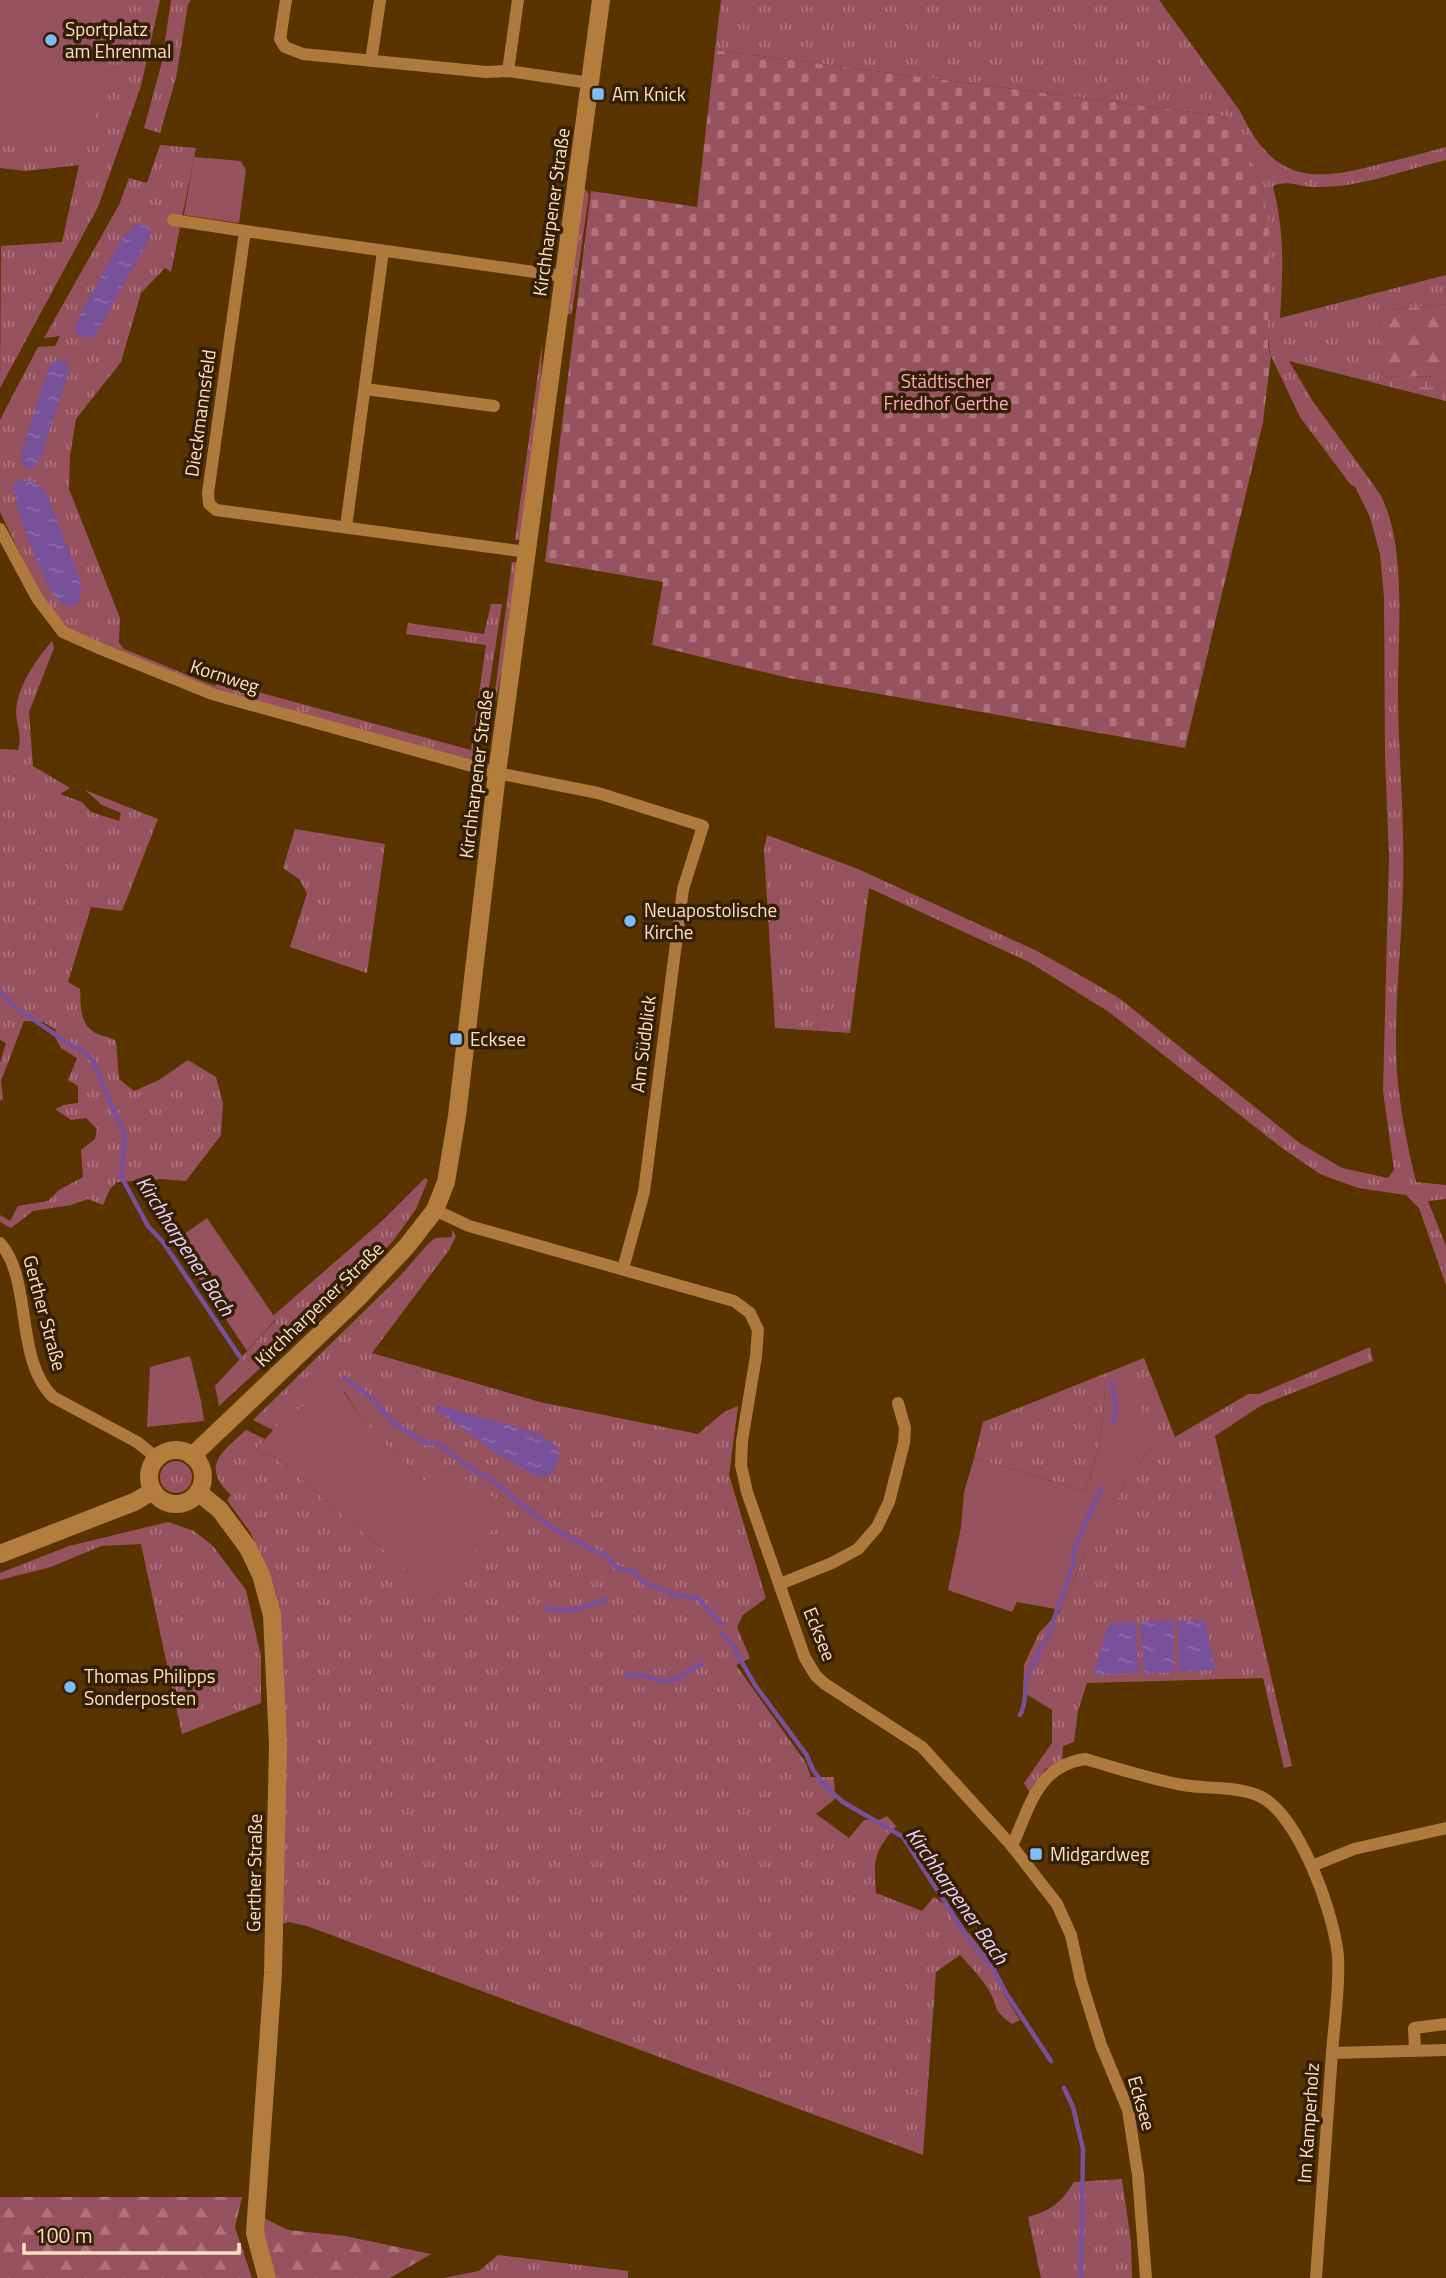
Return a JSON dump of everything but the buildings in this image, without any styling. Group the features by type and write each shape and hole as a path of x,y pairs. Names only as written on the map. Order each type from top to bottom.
{"street":[{"path":"286,0 280,40 285,47 303,54 486,72 508,71 590,83"},
{"path":"371,61 380,0"},
{"path":"508,71 518,0"},
{"name":"Kirchharpener Straße","path":"192,1456 357,1299 413,1241 435,1210 446,1182 455,1129 497,774 601,0"},
{"path":"173,220 563,276"},
{"name":"Dieckmannsfeld","path":"245,231 210,480 209,504 216,510 527,552"},
{"path":"346,527 383,251"},
{"path":"366,389 494,406"},
{"name":"Kornweg","path":"0,529 37,598 63,632 212,694 497,774 598,793 703,826"},
{"name":"Am Südblick","path":"623,1269 644,1192 683,889 703,826"},
{"name":"Ecksee","path":"435,1210 469,1226 734,1301 750,1313 758,1329 741,1465 747,1492 805,1658 816,1676 825,1684 922,1747 1012,1846 1057,1904 1071,1935 1081,1981 1101,2045 1128,2110 1138,2175 1146,2278"},
{"name":"Gerther Straße","path":"0,1243 10,1259 34,1367 45,1389 53,1397 137,1441 156,1458"},
{"path":"780,1584 832,1563 858,1549 877,1527 889,1502 904,1443 905,1428 898,1403"},
{"path":"178,1450 192,1456 198,1461 203,1477 198,1492 192,1498 175,1503 159,1497 153,1491 149,1474 156,1458 163,1453 178,1450"},
{"path":"0,1555 134,1502 153,1491"},
{"name":"Gerther Straße","path":"198,1492 220,1510 248,1548 261,1575 272,1615 278,1744 273,1973 255,2233 267,2278"},
{"path":"1012,1846 1043,1780 1068,1761 1085,1759 1183,1785 1240,1790 1266,1799 1283,1815 1312,1866 1325,1901 1338,1957 1332,2053"},
{"path":"1312,1866 1354,1849 1446,1828"},
{"path":"1415,2050 1413,2028 1446,2024"},
{"name":"Im Kamperholz","path":"1316,2278 1332,2053 1446,2050"}],"green space":[{"path":"0,0 160,0 141,86 98,207 0,388 1,246 62,242 79,165 26,171 0,168"},
{"path":"0,0 119,0 101,105 94,119 72,137 44,146 15,147 0,144"},
{"path":"171,0 191,0 188,4 176,78 160,133 144,128 162,62"},
{"path":"721,0 1159,0 1240,111 1264,150 1292,170 1309,174 1348,171 1446,147 1446,160 1365,182 1332,187 1289,183 1273,186 1280,221 1282,252 1280,318 1446,275 1446,304 1379,311 1383,385 1289,361 1312,400 1380,494 1389,514 1394,538 1399,589 1398,713 1403,861 1396,1025 1397,1072 1404,1127 1416,1182 1446,1185 1446,1199 1428,1201 1446,1246 1446,1285 1419,1208 1406,1195 1358,1188 1320,1174 1282,1148 1109,1012 1029,962 869,888 850,1033 775,1028 764,850 767,835 858,869 1035,950 1119,998 1301,1144 1342,1168 1388,1178 1394,1170 1383,1091 1389,857 1384,597 1380,554 1370,517 1355,487 1300,417 1271,356 1229,117 715,50"},
{"name":"Städtischer Friedhof Gerthe","path":"715,50 1229,117 1257,176 1269,221 1268,345 1271,356 1263,422 1185,748 789,678 652,645 663,582 545,562 591,191 697,207"},
{"path":"160,145 196,148 171,272 165,268 141,293 121,362 76,419 70,456 69,489 120,618 119,643 124,649 214,686 221,682 471,750 486,645 406,634 408,623 484,634 491,604 502,604 478,758 474,762 214,690 68,629 34,583 0,512 0,420 38,347 55,346 60,336 44,338 119,205 129,178 147,183"},
{"path":"194,157 241,161 246,170 239,223 184,215"},
{"path":"584,188 589,194 572,313 567,315"},
{"path":"1446,304 1446,377 1381,376 1379,311"},
{"path":"542,344 541,383 520,540 515,540"},
{"path":"1381,376 1446,377 1446,401 1383,385"},
{"path":"512,562 517,562 504,660 494,699"},
{"path":"52,641 54,648 29,712 33,766 70,788 60,794 82,802 91,812 119,821 121,813 102,805 85,790 158,819 122,911 91,907 68,982 80,989 82,1013 89,1028 116,1041 119,1079 134,1091 159,1080 188,1060 216,1077 223,1103 221,1135 186,1181 160,1179 117,1182 110,1189 103,1205 88,1199 71,1205 33,1211 11,1228 0,1222 0,1215 10,1221 18,1206 48,1201 59,1190 83,1177 81,1150 95,1139 97,1129 86,1118 71,1120 55,1109 78,1103 78,1086 68,1080 77,1058 61,1048 54,1035 56,1030 43,1022 24,1021 1,1081 3,1099 0,1101 0,1063 6,1043 0,1040 0,749 18,750 20,735 17,701 24,682"},
{"path":"295,829 385,844 367,973 290,947 307,893 299,879 283,868"},
{"path":"425,1178 428,1180 416,1209 393,1241 364,1272 219,1406 215,1386 276,1320 274,1315 382,1221"},
{"path":"207,1218 276,1319 247,1351 174,1241"},
{"path":"452,1230 456,1236 449,1250 372,1353 540,1402 698,1434 724,1412 738,1406 729,1475 766,1598 743,1615 737,1627 750,1658 736,1665 806,1763 811,1777 834,1777 835,1799 816,1814 849,1838 864,1820 879,1820 887,1816 896,1826 877,1856 876,1893 922,1911 934,1897 944,1904 995,1965 1004,1995 1020,2020 1012,2024 1001,2014 985,1984 960,1955 936,1972 923,2155 307,1926 289,1922 283,1924 276,2060 262,2240 274,2073 267,1569 250,1532 227,1500 231,1495 217,1476 216,1467 229,1445 246,1430 265,1439 256,1450 274,1456 399,1563 435,1599 509,1508 424,1481 382,1442 359,1415 344,1391 309,1402 273,1430 253,1420 400,1276 428,1244 435,1238 452,1237"},
{"path":"1370,1347 1373,1361 1262,1405 1215,1436 1292,1766 1284,1768 1263,1678 1087,1683 1078,1711 1074,1742 1063,1746 1062,1764 1045,1769 1031,1795 1024,1783 1052,1743 1052,1710 1023,1692 1024,1665 1039,1633 1061,1610 1084,1555 1103,1532 1124,1483 1153,1445 1105,1389 1100,1441 1085,1491 974,1458 983,1422 1144,1358 1175,1437 1248,1394 1259,1394"},
{"path":"190,1356 204,1421 147,1427 150,1367"},
{"path":"329,1370 359,1415 382,1442 424,1481 440,1463 510,1508 435,1599 399,1563 274,1456 256,1450 273,1430 308,1402 302,1391"},
{"path":"1133,1378 1153,1445 1124,1483 1103,1533 1084,1555 1061,1610 1017,1602 1012,1612 948,1590 961,1527 964,1492 974,1458 1085,1491 1100,1441 1105,1389"},
{"path":"176,1461 187,1466 192,1477 187,1488 176,1493 165,1488 160,1477 165,1466"},
{"path":"168,1522 194,1531 213,1546 246,1590 261,1657 261,1703 182,1734 141,1544 101,1546 51,1567 0,1580 0,1573 69,1546"},
{"path":"1122,2179 1131,2242 1132,2278 1041,2278 1028,2217 1055,2205 1074,2182"},
{"path":"0,2197 242,2197 235,2227 252,2278 0,2278"},
{"path":"264,2218 288,2230 345,2236 431,2254 390,2278 273,2278 262,2240"},
{"path":"498,2255 628,2271 628,2278 443,2278 479,2271"}],"water":[{"path":"137,224 151,229 149,239 99,329 91,337 82,337 75,332 78,318 122,238"},
{"path":"56,360 67,362 69,371 41,457 34,468 30,469 23,466 20,457 48,369"},
{"path":"20,480 32,481 45,489 80,580 82,592 78,603 70,607 54,595 31,547 14,495 13,485"},
{"path":"437,1405 538,1433 558,1447 559,1459 551,1475 537,1477 496,1453 435,1409"},
{"path":"1173,1620 1175,1672 1144,1674 1140,1622"},
{"path":"1205,1620 1215,1670 1179,1672 1177,1621"},
{"path":"1136,1622 1139,1673 1093,1675 1109,1623"}],"waterway":[{"name":"Kirchharpener Bach","path":"0,991 15,1007 75,1048 81,1049 93,1061 125,1136 121,1176 148,1226 163,1242 240,1357"},
{"name":"Kirchharpener Bach","path":"345,1378 374,1400 392,1422 425,1443 440,1444 462,1464 469,1465 475,1472 485,1475 544,1522 606,1556 617,1568 633,1571 643,1582 675,1595 698,1598 721,1624"},
{"path":"1112,1382 1116,1409 1113,1421"},
{"path":"1020,1715 1024,1706 1028,1673 1047,1639 1074,1562 1073,1552 1101,1488"},
{"path":"547,1608 571,1610 607,1599"},
{"name":"Kirchharpener Bach","path":"721,1633 731,1643 755,1685 806,1754 813,1770 826,1787 843,1802 903,1837 970,1941 993,1968 1006,1993 1051,2061"},
{"path":"625,1675 644,1675 656,1680 672,1681 701,1664"},
{"name":"Kirchharpener Bach","path":"1064,2088 1073,2107 1083,2149 1081,2278"}],"place":[{"name":"Sportplatz am Ehrenmal","path":"51,40"},
{"name":"Am Knick","path":"598,94"},
{"name":"Neuapostolische Kirche","path":"630,921"},
{"name":"Ecksee","path":"456,1039"},
{"name":"Thomas Philipps Sonderposten","path":"70,1687"},
{"name":"Midgardweg","path":"1036,1854"}]}
